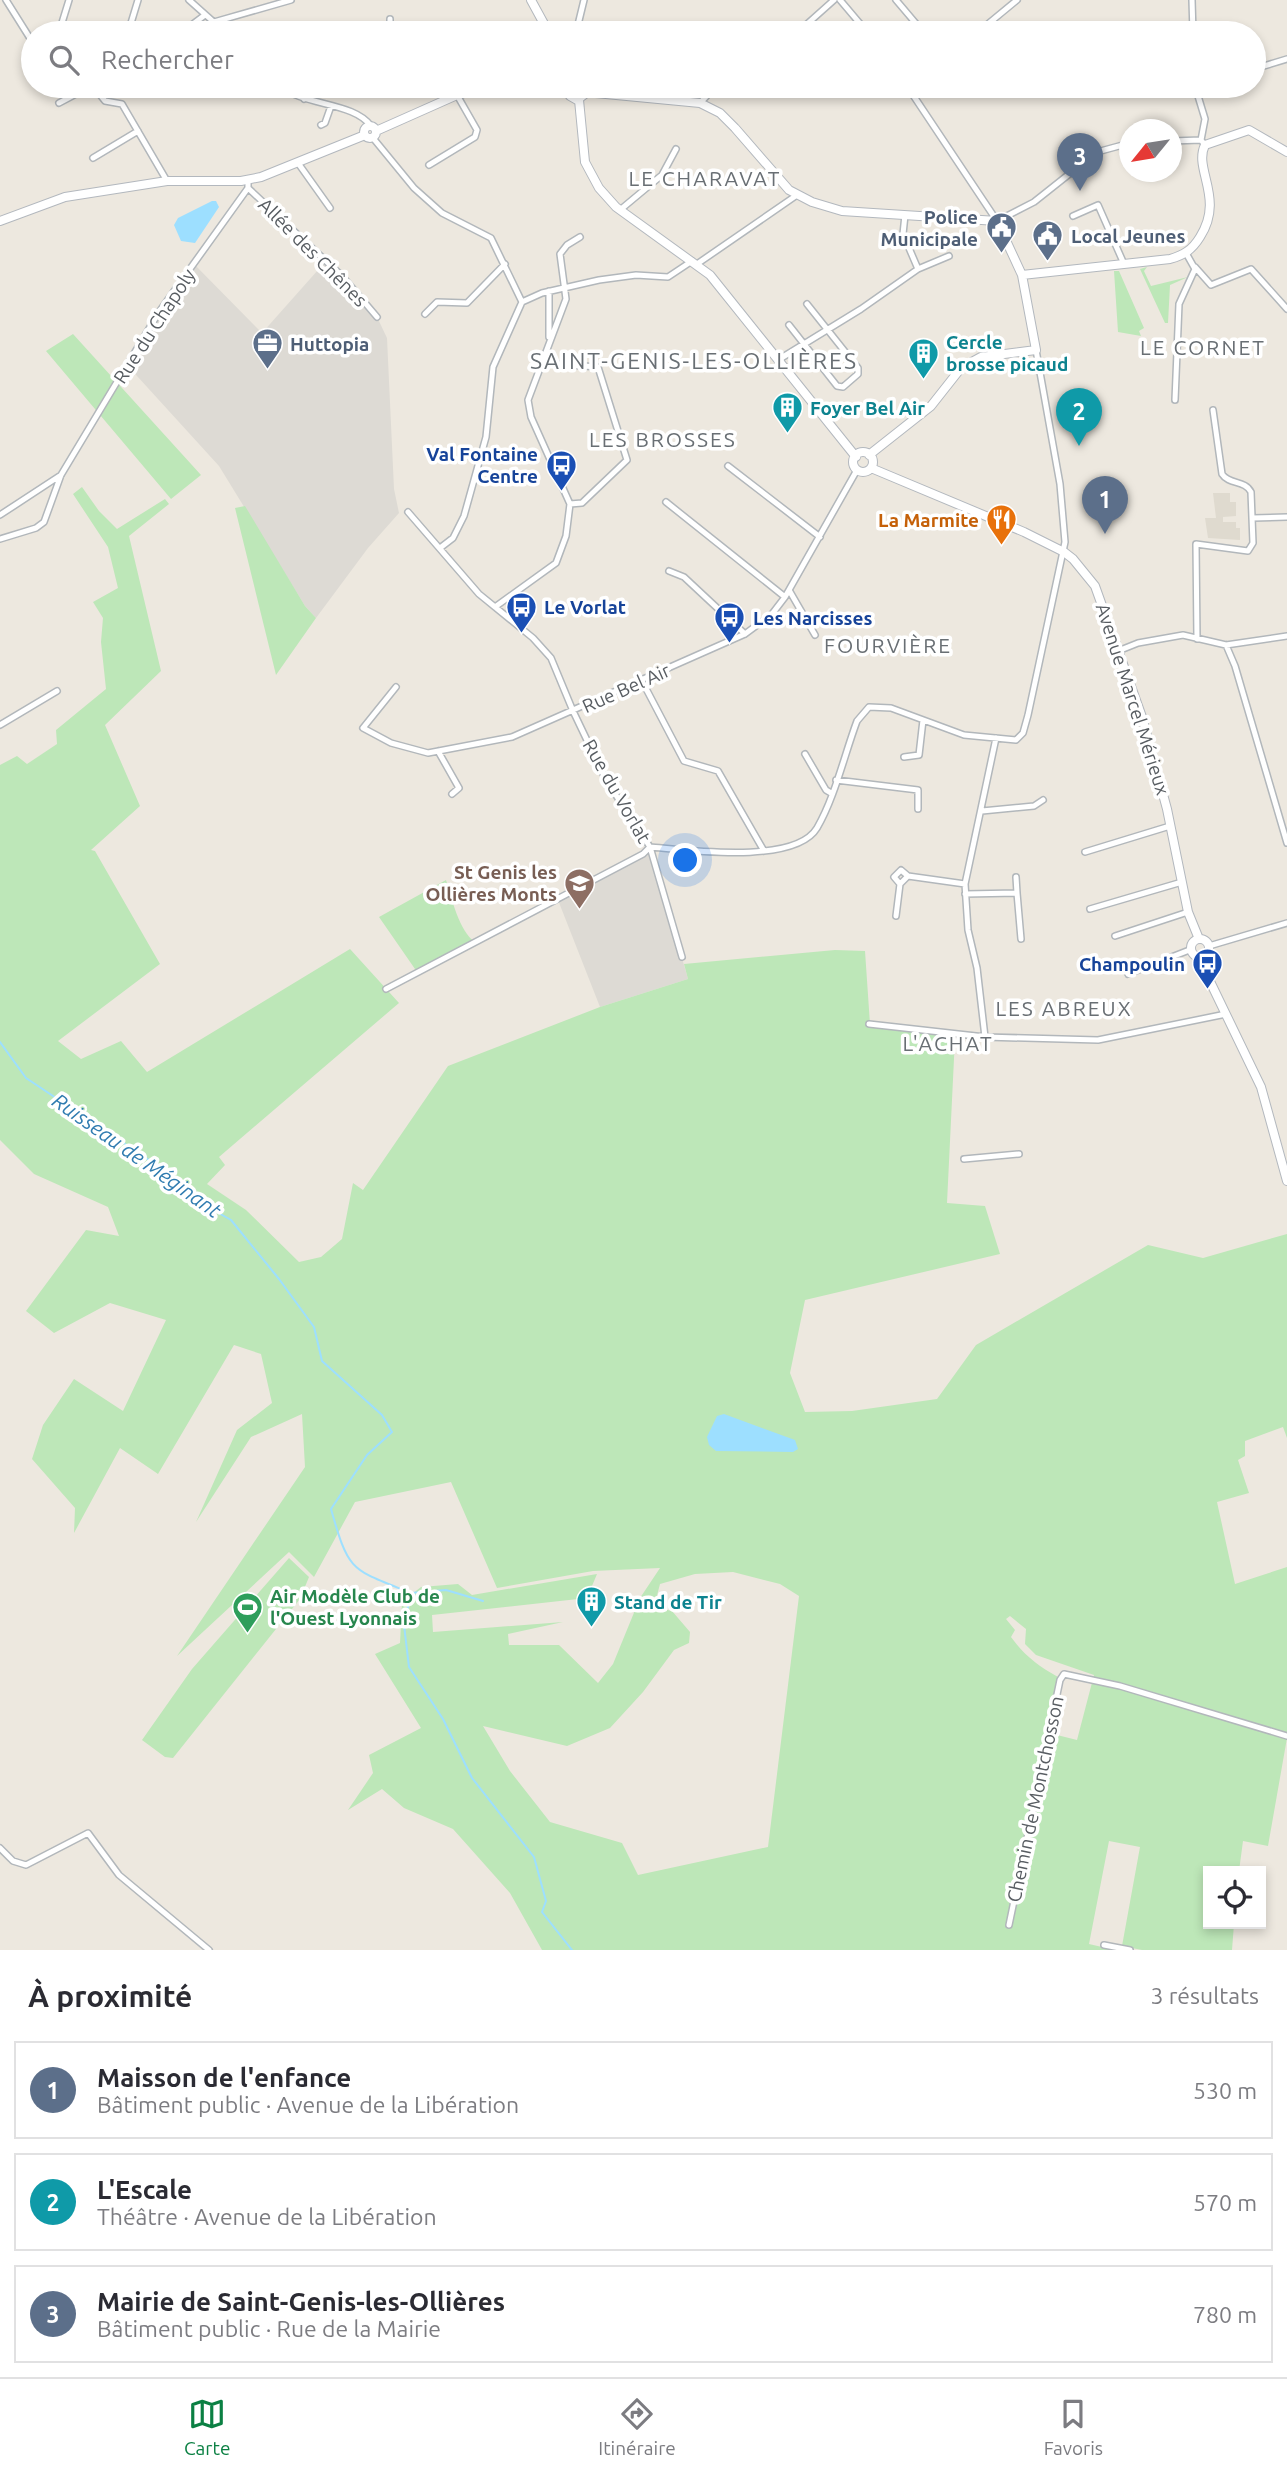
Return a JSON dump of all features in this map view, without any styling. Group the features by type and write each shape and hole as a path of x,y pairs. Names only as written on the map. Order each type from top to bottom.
{"street":[{"path":"6,0 21,24"},
{"path":"64,21 69,0"},
{"path":"132,21 138,0"},
{"path":"189,0 213,21"},
{"path":"218,21 291,0"},
{"path":"531,0 542,21"},
{"path":"579,21 584,0"},
{"path":"810,21 834,0"},
{"path":"840,0 858,21"},
{"path":"896,0 914,21"},
{"path":"992,21 1017,0"},
{"path":"1192,0 1193,21"},
{"path":"197,21 205,15"},
{"path":"1266,65 1287,59"},
{"path":"59,103 69,98"},
{"path":"102,98 105,101 122,104 167,181"},
{"path":"301,98 367,120 371,133 398,170 442,214 491,239 522,302"},
{"path":"0,221 65,197 167,181 248,184 450,98"},
{"path":"429,165 475,137 477,130 459,98"},
{"path":"573,98 579,100 585,162 599,188 620,210 710,275 856,457"},
{"path":"659,98 700,103 720,113 797,195 842,211 998,221 1034,202 1097,152 1119,146"},
{"path":"700,103 705,98"},
{"path":"386,989 643,854 650,847 764,852 800,843 816,830 857,721 869,707 880,705 964,735 1016,740 1023,733 1064,552 1060,484 1022,275 998,221 915,98"},
{"path":"1022,275 1124,264 1186,253 1204,232 1210,215 1211,195 1202,153 1205,120 1198,98"},
{"path":"321,125 325,123 331,106"},
{"path":"1182,141 1203,142 1249,130 1287,152"},
{"path":"93,158 138,131"},
{"path":"620,210 662,175 676,149"},
{"path":"298,163 330,208"},
{"name":"Allée des Chênes","path":"248,184 343,277 377,317"},
{"name":"Rue du Chapoly","path":"0,539 36,528 44,522 61,475 159,312 248,184"},
{"path":"440,548 453,538 464,516 486,437 493,367 522,302 549,291 636,275 668,277 694,263 797,195"},
{"path":"1073,216 1098,205 1124,264"},
{"path":"905,215 903,234 918,268"},
{"path":"495,607 556,563 566,536 570,504 529,409 528,400 566,299 567,287 560,254 566,245 580,237"},
{"path":"1186,253 1210,285 1251,269 1287,309"},
{"path":"778,360 918,268 949,256"},
{"path":"425,314 437,302 467,303 505,264"},
{"path":"1175,400 1179,304 1195,267"},
{"path":"549,291 549,339"},
{"path":"789,326 837,386 844,387 858,374 858,368 807,304"},
{"path":"869,455 931,406 961,368 981,357 1036,350"},
{"path":"540,363 598,367 627,460 582,503 570,504"},
{"path":"1197,639 1196,544 1248,551 1253,543 1250,489 1226,479 1220,467 1213,410"},
{"path":"863,453 869,455 873,459 871,468 866,472 858,470 854,465 856,457 863,453"},
{"path":"728,466 820,537"},
{"name":"Avenue Marcel Mérieux","path":"871,468 1024,532 1064,552 1096,586 1142,717 1170,826 1188,912 1199,939"},
{"name":"Rue Bel Air","path":"396,687 363,728 412,751 438,751 512,737 745,634 772,614 785,597 858,470"},
{"name":"Rue du Chapoly","path":"0,515 61,475"},
{"path":"666,502 785,597"},
{"name":"Rue du Vorlat","path":"408,512 479,594 533,638 551,658 606,780 650,847 682,957"},
{"path":"1253,518 1287,517"},
{"path":"669,571 684,577 745,634"},
{"path":"789,590 815,635"},
{"path":"1118,651 1168,636 1182,635 1226,645 1287,636"},
{"path":"1226,645 1235,666 1287,844"},
{"path":"642,681 684,761 718,771 764,852"},
{"path":"0,725 57,691"},
{"path":"904,757 919,755 923,720"},
{"path":"985,1037 965,884 996,738"},
{"path":"438,751 459,788 452,794"},
{"path":"805,754 826,790 831,793"},
{"path":"836,780 918,790 918,808"},
{"path":"982,811 1034,806 1043,800"},
{"path":"1085,852 1170,826"},
{"path":"896,916 900,884 908,876 965,884"},
{"path":"1016,877 1021,939"},
{"path":"1090,909 1182,882"},
{"path":"965,894 1017,893"},
{"path":"1115,936 1188,912"},
{"path":"1209,946 1287,923"},
{"path":"1192,949 1194,942 1199,939 1206,941 1209,946 1207,954 1201,957"},
{"path":"1192,949 1201,957 1261,1087 1287,1181"},
{"path":"1128,974 1192,949"},
{"path":"869,1024 985,1037 1098,1040 1226,1014"},
{"path":"964,1159 1019,1154"},
{"name":"Chemin de Montchosson","path":"1009,1925 1060,1680 1064,1674 1120,1686 1287,1737"},
{"path":"0,1848 13,1861 26,1865 88,1833 119,1875 209,1950"},
{"path":"1104,1945 1130,1950"}],"shaded area":[{"path":"326,261 377,317 387,338 394,489 399,513 368,548 316,618 305,606 219,466 127,365 194,264 262,333"},
{"path":"1213,493 1230,493 1230,502 1236,502 1236,516 1223,517 1223,522 1236,522 1236,528 1240,528 1240,540 1208,538 1205,518 1216,518"},
{"path":"650,847 688,979 600,1007 558,900"}],"green space":[{"path":"1147,267 1144,271 1151,286 1188,277 1170,285 1168,323 1165,323 1140,269"},
{"path":"1114,271 1119,271 1144,328 1139,331 1141,336 1118,332"},
{"path":"73,334 201,475 171,499 46,351"},
{"path":"82,487 99,511 117,529 165,499 169,504 129,536 161,671 105,725 140,806 91,850 95,851 160,964 58,1041 81,1059 121,1041 147,1072 350,949 399,1003 219,1157 225,1165 207,1184 246,1210 299,1262 321,1257 342,1239 353,1183 363,1190 448,1066 600,1007 688,979 684,964 835,950 865,951 870,1024 955,1038 947,1203 985,1206 1000,1254 805,1300 790,1373 805,1412 852,1411 937,1399 976,1345 1148,1245 1203,1258 1287,1234 1287,1438 1283,1427 1245,1441 1245,1456 1238,1460 1249,1493 1217,1502 1235,1584 1287,1567 1287,1738 1268,1846 1243,1841 1240,1866 1203,1866 1203,1929 1234,1929 1232,1950 1142,1950 1122,1946 1140,1847 1109,1841 1089,1944 1115,1950 542,1950 510,1893 453,1829 404,1808 382,1789 348,1810 373,1773 369,1755 421,1728 375,1654 400,1643 402,1602 421,1587 458,1584 472,1595 597,1574 587,1598 432,1615 433,1632 563,1622 508,1634 509,1645 559,1645 598,1683 613,1664 640,1598 660,1568 593,1571 497,1588 451,1482 355,1502 314,1577 289,1552 177,1656 305,1467 302,1414 251,1437 196,1522 237,1430 272,1403 261,1354 234,1345 158,1474 120,1448 74,1533 75,1508 32,1459 43,1425 74,1379 123,1411 166,1320 110,1303 54,1333 26,1311 86,1230 119,1236 108,1207 34,1174 0,1140 0,765 17,756 27,764 57,744 56,730 106,689 101,642 103,618 93,602 118,588 108,547 73,494","holes":["733,1572 780,1584 799,1596 768,1847 638,1875 622,1843 550,1822 510,1771 483,1726 567,1746 610,1728 643,1692 674,1650 689,1643 690,1632 672,1611 654,1607 660,1584 695,1574","1010,1616 1026,1629 1025,1644 1036,1655 1094,1675 1077,1740 1045,1732 1058,1677 1032,1660 1016,1643 1011,1637 1015,1630 1006,1619"]},
{"path":"245,506 305,606 316,618 276,675 235,508"},
{"path":"446,880 460,923 475,942 414,974 415,969 379,917"},
{"name":"Air Modèle Club de l'Ouest Lyonnais","path":"289,1558 309,1577 300,1599 173,1758 165,1757 142,1740 192,1669"}],"water":[{"path":"216,201 219,207 195,243 181,241 174,225 178,218"},
{"path":"724,1414 795,1440 798,1449 793,1452 716,1451 709,1445 707,1437 717,1416"}],"waterway":[{"name":"Ruisseau de Méginant","path":"0,1042 26,1078 185,1184 196,1200 231,1220 314,1327 322,1361 382,1415 392,1432 367,1455 331,1509 343,1546 348,1557 364,1573 411,1593 404,1625 409,1667 443,1719 472,1778 534,1857 546,1901 542,1912 572,1950"},
{"path":"411,1593 446,1590 483,1601"}],"place":[{"name":"Mairie de Saint-Genis-les-Ollières","path":"1080,191"},
{"name":"Police Municipale","path":"1001,255"},
{"name":"Local Jeunes","path":"1048,263"},
{"name":"Huttopia","path":"267,371"},
{"name":"Cercle brosse picaud","path":"923,380"},
{"name":"Foyer Bel Air","path":"787,435"},
{"name":"L'Escale","path":"1079,446"},
{"name":"Val Fontaine Centre","path":"561,492"},
{"name":"Maisson de l'enfance","path":"1105,534"},
{"name":"La Marmite","path":"1002,547"},
{"name":"Le Vorlat","path":"521,634"},
{"name":"Les Narcisses","path":"730,645"},
{"name":"St Genis les Ollières Monts","path":"580,910"},
{"name":"Champoulin","path":"1208,991"},
{"name":"Stand de Tir","path":"591,1629"},
{"name":"Air Modèle Club de l'Ouest Lyonnais","path":"247,1634"}],"district":[{"name":"LE CHARAVAT","path":"705,178"},
{"name":"LE CORNET","path":"1203,347"},
{"name":"SAINT-GENIS-LES-OLLIÈRES","path":"694,360"},
{"name":"LES BROSSES","path":"663,439"},
{"name":"FOURVIÈRE","path":"888,645"},
{"name":"LES ABREUX","path":"1064,1008"},
{"name":"L'ACHAT","path":"948,1043"}]}
